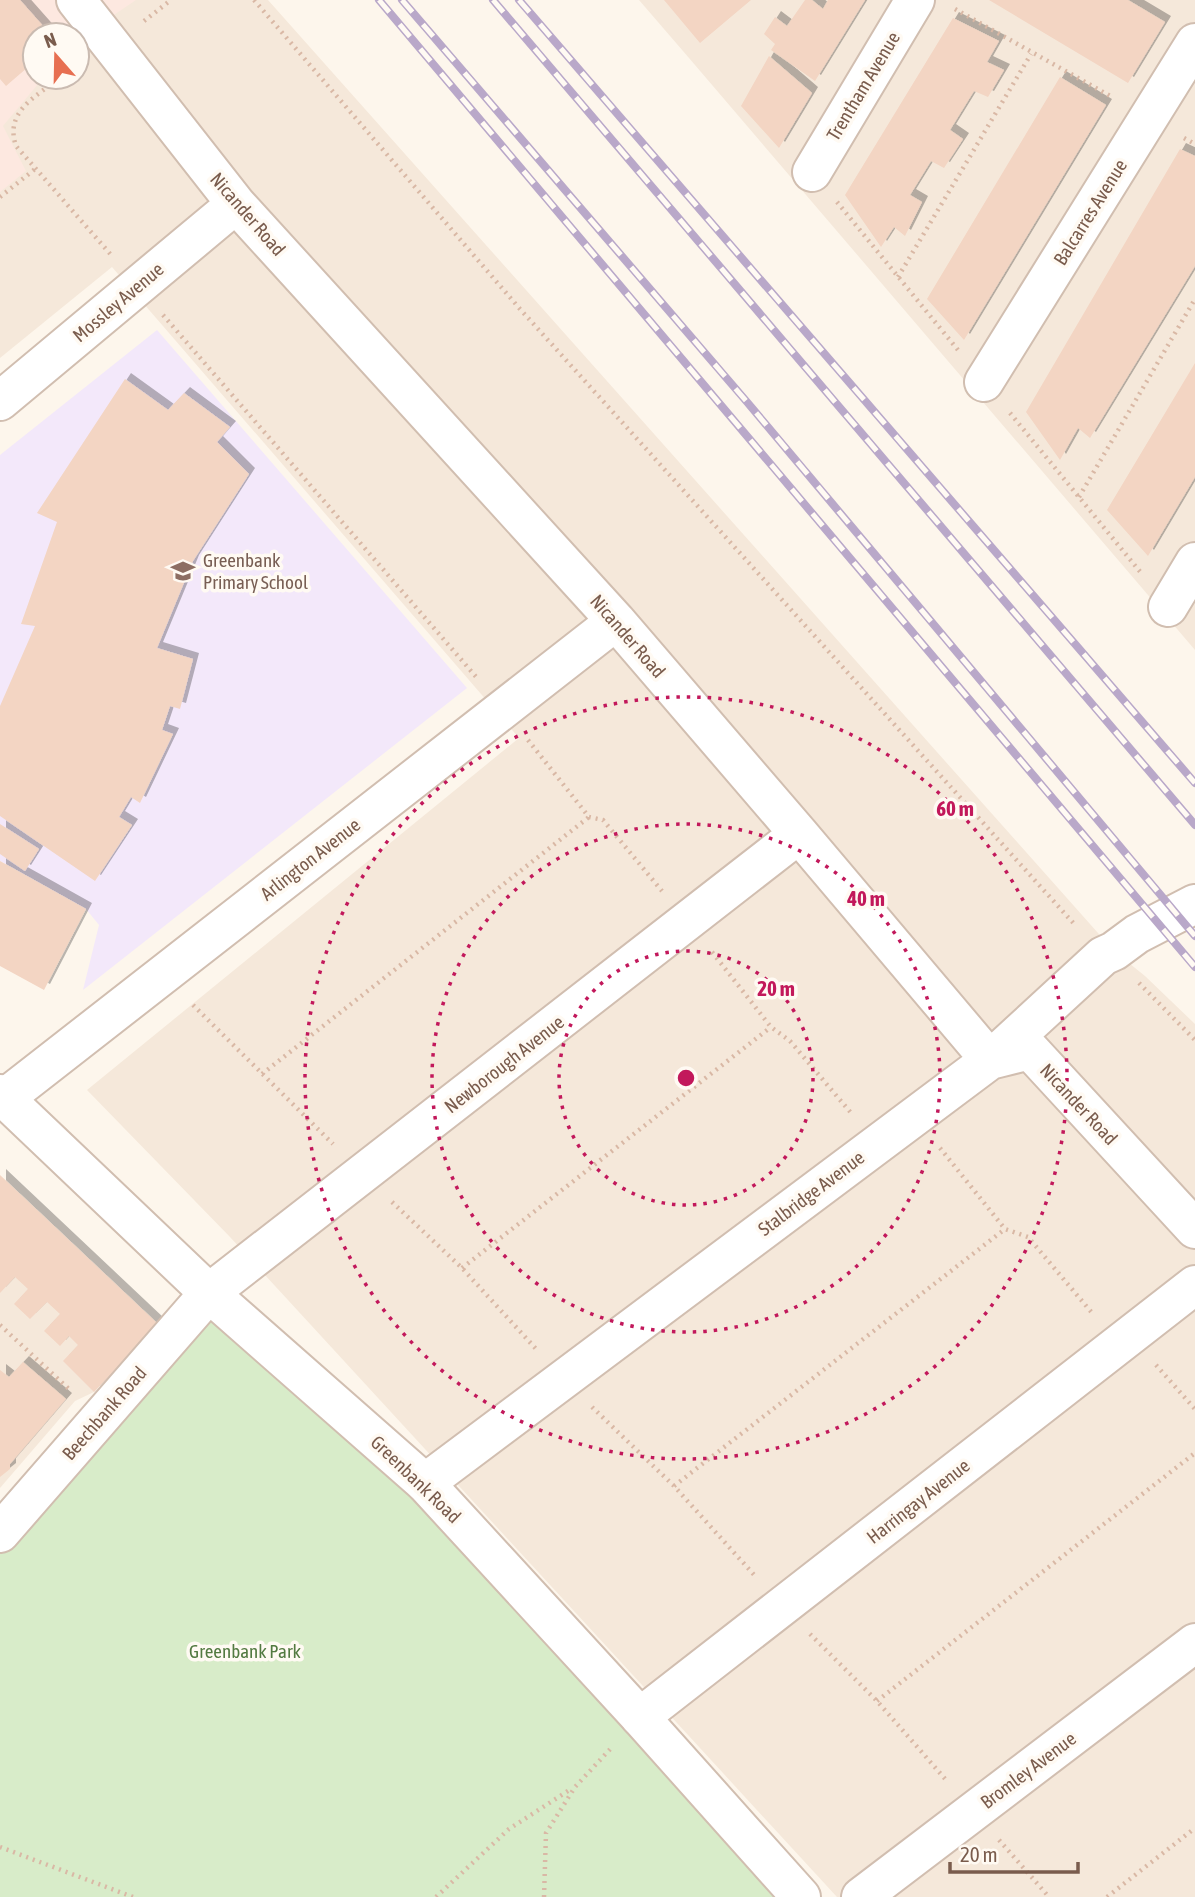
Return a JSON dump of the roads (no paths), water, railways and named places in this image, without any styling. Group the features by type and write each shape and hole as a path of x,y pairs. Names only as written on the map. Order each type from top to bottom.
{"street":[{"name":"Nicander Road","path":"76,0 236,204 616,621 990,1060 1030,1050 1195,1229"},
{"name":"Trentham Avenue","path":"812,172 932,3"},
{"name":"Balcarres Avenue","path":"984,382 1195,43"},
{"name":"Mossley Avenue","path":"0,401 236,204"},
{"path":"1168,607 1195,562"},
{"name":"Arlington Avenue","path":"2,1096 616,621"},
{"name":"Newborough Avenue","path":"209,1293 799,834"},
{"name":"Stalbridge Avenue","path":"425,1483 990,1060 1103,956 1137,934 1195,904"},
{"name":"Greenbank Road","path":"2,1096 209,1293 425,1483 801,1897"},
{"name":"Harringay Avenue","path":"640,1717 1195,1285"},
{"name":"Beechbank Road","path":"0,1533 209,1293"},
{"name":"Bromley Avenue","path":"861,1897 1195,1643"}],"railway":[{"path":"379,0 1195,967"},
{"path":"402,0 747,402 1195,936"},
{"path":"493,0 1195,825"},
{"path":"519,0 1195,783"}],"place":[{"name":"Greenbank Primary School","path":"183,571"}],"park label":[{"name":"Greenbank Park","path":"245,1651"}]}
